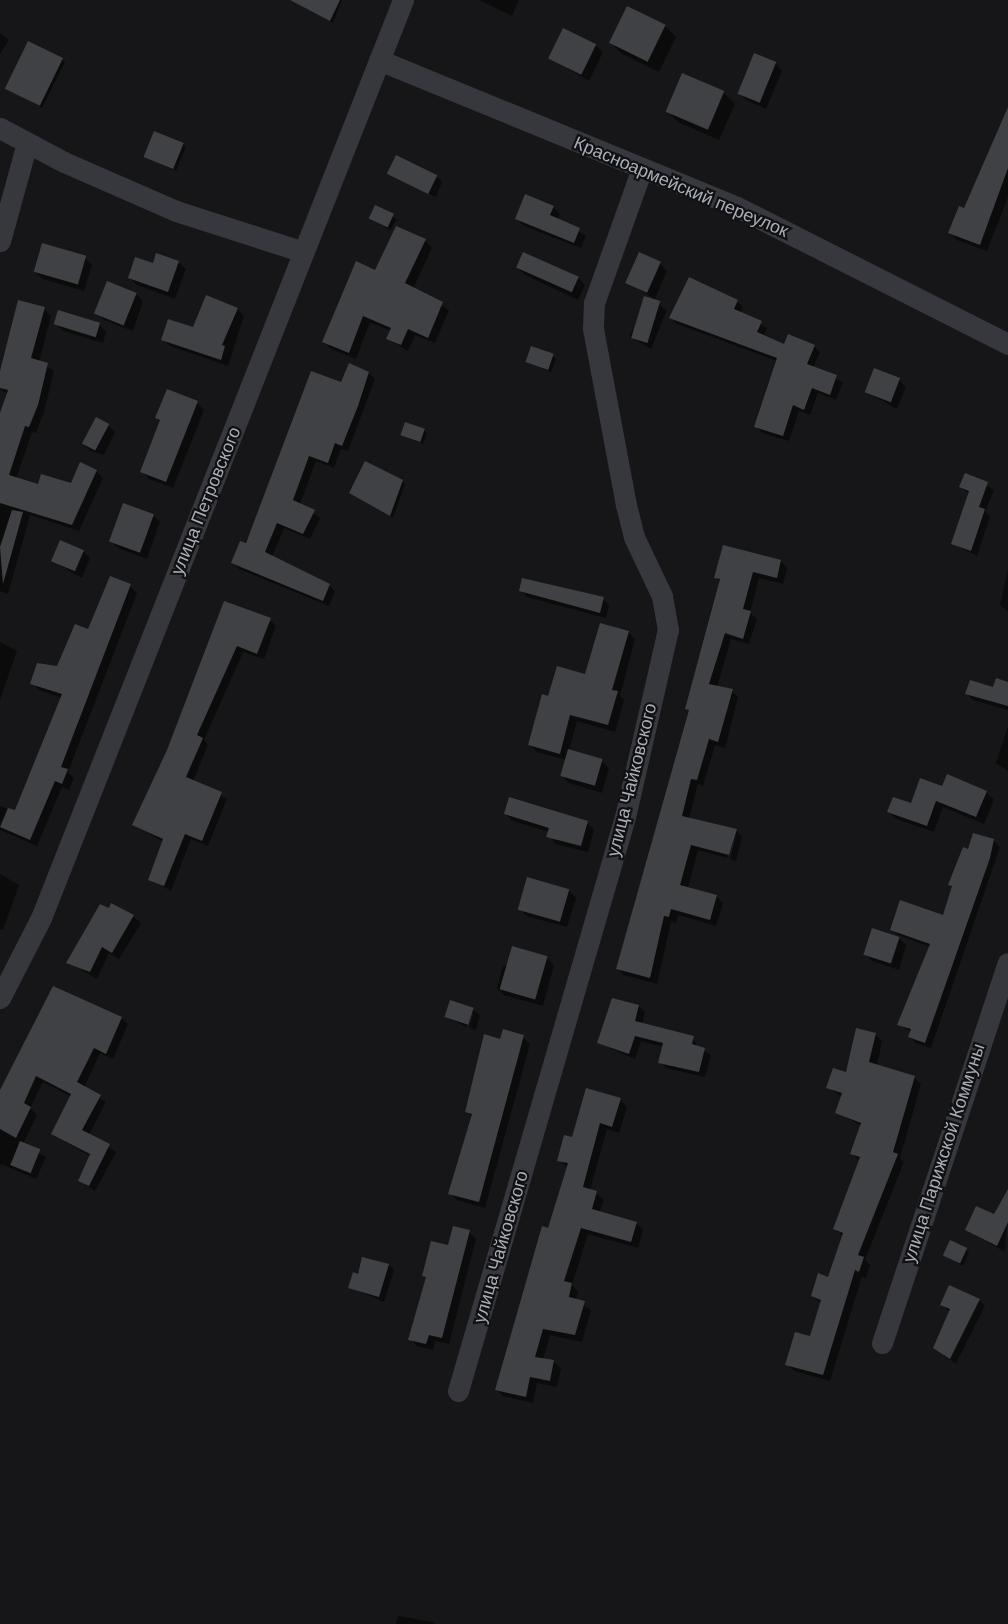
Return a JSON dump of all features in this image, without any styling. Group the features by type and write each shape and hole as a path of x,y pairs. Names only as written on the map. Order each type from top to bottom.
{"street":[{"name":"улица Петровского","path":"0,999 41,918 403,0"},
{"name":"Красноармейский переулок","path":"379,60 737,207 1008,344"},
{"path":"0,128 27,143 176,211 304,252"},
{"path":"0,241 27,143"},
{"name":"улица Чайковского","path":"458,1391 625,817 668,630 662,596 634,537 626,505 593,328 594,303 642,168"},
{"name":"улица Парижской Коммуны","path":"882,1343 1008,963"}],"building":[{"path":"290,0 340,0 330,21"},
{"path":"627,6 666,25 648,62 609,43"},
{"path":"563,28 596,44 581,75 548,59"},
{"path":"28,41 63,58 40,106 5,89"},
{"path":"754,53 776,62 760,103 738,94"},
{"path":"682,73 724,91 708,130 666,112"},
{"path":"1008,107 1008,168 980,245 948,233 959,206 964,208"},
{"path":"154,131 184,143 173,169 144,157"},
{"path":"396,155 437,175 428,194 387,174"},
{"path":"525,194 554,206 550,215 580,228 574,243 515,219"},
{"path":"375,205 394,214 388,227 369,219"},
{"path":"396,226 426,239 405,283 443,302 428,338 408,329 401,345 386,339 391,328 363,316 349,353 322,342 356,261 375,270"},
{"path":"42,243 86,256 78,285 34,272"},
{"path":"523,252 579,277 572,292 516,268"},
{"path":"639,252 661,262 647,293 625,283"},
{"path":"156,253 179,261 168,292 128,278 135,257 153,263"},
{"path":"689,277 738,300 734,309 762,321 757,332 784,344 788,334 815,345 807,364 837,375 830,395 812,388 804,410 793,405 783,436 754,427 777,358 669,318"},
{"path":"107,281 137,293 124,325 94,313"},
{"path":"206,295 238,308 222,345 225,346 221,360 161,340 168,319 193,327"},
{"path":"644,296 660,301 647,343 631,338"},
{"path":"18,300 45,307 31,358 48,363 38,405 29,427 25,426 9,475 38,484 41,474 71,483 80,462 97,470 72,525 0,503 0,413 8,390 0,388 0,371"},
{"path":"58,310 100,323 96,337 54,324"},
{"path":"531,346 554,354 548,370 525,362"},
{"path":"349,363 369,372 342,446 335,443 328,463 309,456 293,500 315,510 303,534 277,523 265,552 330,584 323,601 231,563 240,541 246,543 311,371 341,382"},
{"path":"874,368 900,378 891,402 865,392"},
{"path":"167,389 198,401 166,482 140,472 160,420 155,418"},
{"path":"96,417 109,424 95,451 82,443"},
{"path":"405,422 425,429 420,442 400,435"},
{"path":"365,461 403,480 390,516 349,493"},
{"path":"965,473 988,482 979,507 985,509 971,551 951,544 969,491 959,487"},
{"path":"123,503 154,514 140,553 109,542"},
{"path":"12,510 23,512 3,584 0,547"},
{"path":"60,540 84,550 75,571 51,561"},
{"path":"723,545 781,560 777,578 753,572 743,609 751,611 743,639 725,633 709,684 733,689 718,742 709,739 697,780 691,779 682,816 737,829 729,855 691,845 680,885 717,895 710,920 671,909 669,917 664,916 650,978 616,969 689,710 685,709 720,579 714,578"},
{"path":"110,576 131,584 61,767 68,769 62,784 55,781 30,840 0,827 8,808 15,810 62,694 30,684 37,663 57,666 75,624 88,629"},
{"path":"522,578 604,597 600,613 519,591"},
{"path":"224,601 271,618 257,654 237,646 197,735 203,738 186,777 222,792 202,841 185,834 164,886 148,880 163,839 132,825 167,750"},
{"path":"600,623 629,631 612,690 618,691 608,725 570,715 560,754 528,745 542,694 548,696 557,666 585,674"},
{"path":"996,678 1008,682 1008,706 965,694 970,680 993,687"},
{"path":"568,749 603,759 595,786 560,776"},
{"path":"947,774 987,791 976,817 936,801 927,826 887,812 893,797 911,803 920,778 942,786"},
{"path":"509,797 588,821 581,846 546,837 549,828 504,814"},
{"path":"973,833 994,839 990,858 925,1043 908,1037 911,1029 897,1025 930,944 890,930 900,900 943,915 952,886 948,885 963,847 968,849"},
{"path":"527,877 569,889 560,922 518,910"},
{"path":"111,903 134,915 112,953 102,947 90,972 66,963 100,904 109,908"},
{"path":"872,928 900,937 891,964 863,955"},
{"path":"512,946 548,956 535,999 500,989"},
{"path":"53,986 122,1017 106,1054 94,1048 77,1082 101,1095 82,1130 110,1144 89,1186 78,1181 90,1154 51,1134 71,1094 36,1076 24,1103 31,1107 16,1138 0,1129 0,1090"},
{"path":"612,998 639,1005 635,1021 694,1036 692,1044 705,1048 699,1072 658,1063 663,1043 635,1036 629,1054 597,1043"},
{"path":"450,1000 474,1008 468,1025 444,1017"},
{"path":"856,1028 876,1033 869,1062 915,1076 893,1152 898,1154 858,1255 864,1257 859,1272 855,1270 823,1375 785,1365 795,1332 810,1336 821,1300 811,1296 818,1273 828,1277 843,1233 833,1229 860,1157 850,1154 861,1123 835,1113 842,1093 826,1088 833,1068 846,1072"},
{"path":"503,1029 524,1035 479,1202 448,1194 472,1114 465,1112 484,1034 500,1039"},
{"path":"586,1088 621,1098 612,1127 600,1123 583,1187 597,1191 592,1209 637,1222 631,1242 581,1228 564,1281 572,1283 569,1297 585,1301 575,1335 543,1329 535,1357 554,1360 550,1381 530,1377 526,1397 495,1390 542,1226 548,1228 568,1163 557,1161 564,1135 572,1137"},
{"path":"20,1141 40,1149 31,1173 10,1165"},
{"path":"1008,1189 1008,1222 997,1246 965,1230 976,1206 994,1214"},
{"path":"453,1226 470,1230 442,1338 429,1335 426,1344 408,1340 426,1277 422,1276 431,1241 448,1245"},
{"path":"950,1240 967,1248 960,1263 943,1255"},
{"path":"362,1257 389,1264 379,1297 348,1288 353,1272 358,1274"},
{"path":"949,1285 980,1299 950,1359 933,1348 950,1309 940,1305"}]}
